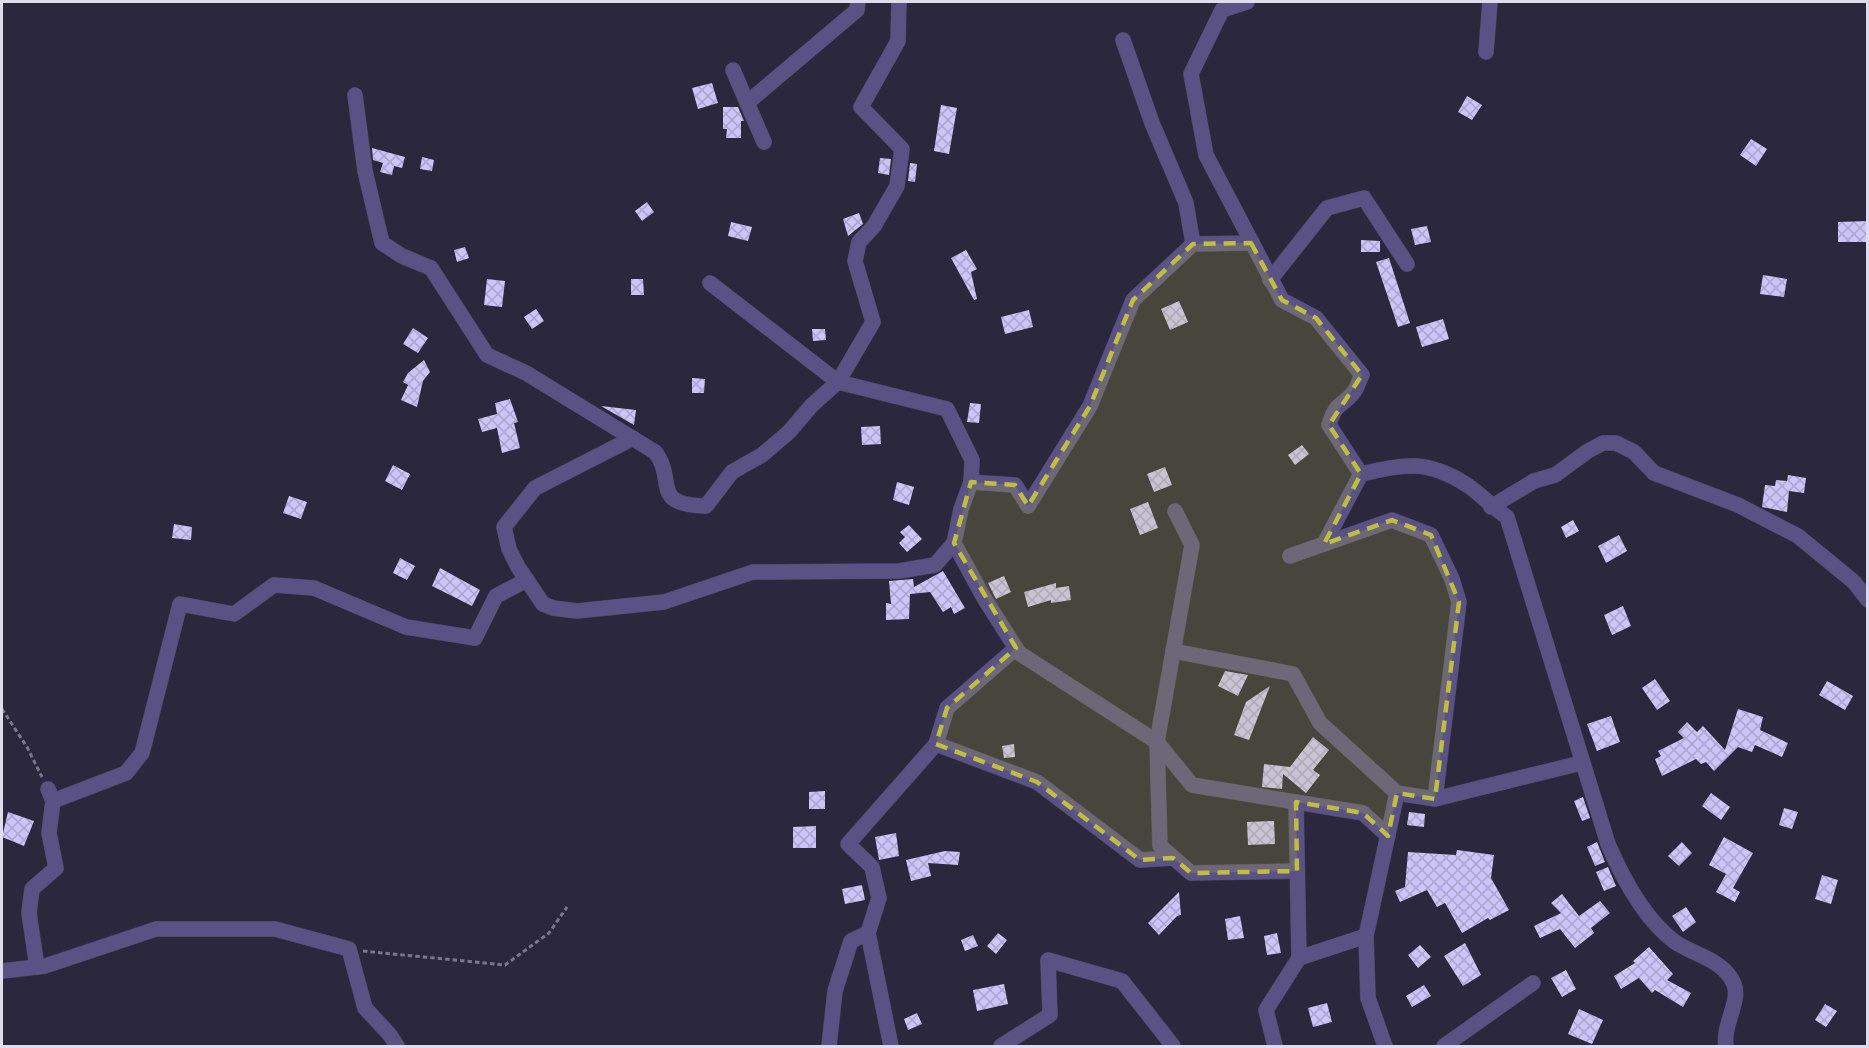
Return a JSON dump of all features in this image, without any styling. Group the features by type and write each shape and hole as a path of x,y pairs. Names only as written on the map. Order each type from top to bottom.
{"street":[{"path":"747,103 857,10 858,2"},
{"path":"355,95 365,171 382,243 402,256 431,268 487,356 526,372 655,452 661,460 667,492 673,499 682,504 706,506 732,472 762,454 789,432 812,405 838,382 873,322 855,261 859,242 874,226 897,186 902,149 861,107 898,40 899,2"},
{"path":"1247,2 1222,10 1191,74 1206,155 1282,300 1316,318 1362,375 1353,394 1340,402 1332,414 1329,425 1361,474"},
{"path":"1486,52 1490,2"},
{"path":"1123,40 1152,123 1186,203 1193,244"},
{"path":"732,70 764,142"},
{"path":"1270,280 1327,208 1364,198 1407,264"},
{"path":"971,482 1015,485 1028,507 1090,406 1133,300 1193,244 1251,243"},
{"path":"633,438 535,488 504,527 509,549 543,604 553,608 578,610 664,602 753,572 899,571 935,565 954,543 961,509 971,482 972,460 947,410 838,382 710,283"},
{"path":"1491,507 1534,482 1555,474 1602,443 1624,445 1654,473 1738,505 1798,536 1854,582 1868,600"},
{"path":"1324,544 1361,474 1401,464 1434,468 1468,486 1491,507 1508,517 1581,763 1608,844 1623,879 1658,925 1675,942 1723,970 1735,986 1735,998 1725,1039 1726,1047"},
{"path":"1175,511 1192,544 1157,742 1160,846 1191,873 1297,871"},
{"path":"1290,556 1392,520 1431,535 1452,579 1459,602 1435,800"},
{"path":"954,543 984,598 1016,648 1157,742 1192,784 1363,813 1388,836"},
{"path":"37,967 29,913 32,889 56,868 49,833 50,795 126,774 142,753 180,604 234,614 274,585 314,588 406,627 476,638 496,596 527,580"},
{"path":"891,1047 868,933 879,898 872,867 848,844 936,744 947,708 1016,648"},
{"path":"1173,651 1293,674 1320,723 1397,793 1435,800 1581,763"},
{"path":"936,744 1037,782 1140,860 1173,858"},
{"path":"1385,1047 1368,998 1366,936 1397,793"},
{"path":"1275,1047 1266,1010 1299,958 1296,802"},
{"path":"2,971 37,967 156,929 274,929 349,949 365,1008 398,1047"},
{"path":"829,1047 835,991 851,941 868,933"},
{"path":"1299,958 1366,936"},
{"path":"1001,1047 1050,1015 1048,960 1122,981 1173,1047"},
{"path":"1444,1047 1533,983"}],"path":[{"path":"2,709 27,747 50,795"},
{"path":"349,949 505,965 549,933 567,907"}],"highlighted area":[{"path":"1251,243 1282,300 1316,318 1362,375 1329,425 1361,474 1324,544 1392,520 1431,535 1459,602 1435,799 1397,793 1388,836 1363,813 1296,802 1297,871 1191,873 1173,858 1140,860 1037,782 936,744 947,708 1016,648 954,543 971,482 1015,485 1028,506 1090,406 1133,300 1193,244"}],"building":[{"path":"712,83 718,103 698,109 692,88"},
{"path":"1467,96 1482,105 1472,120 1458,112"},
{"path":"941,105 957,108 949,154 934,151"},
{"path":"723,107 738,107 744,121 741,121 741,138 726,138 727,129 723,129"},
{"path":"1751,139 1767,149 1756,166 1740,155"},
{"path":"372,148 405,157 402,168 394,166 392,175 380,172 383,163 373,160"},
{"path":"422,157 434,160 432,171 420,169"},
{"path":"880,158 891,159 889,175 878,173"},
{"path":"910,163 917,164 915,182 908,181"},
{"path":"647,202 654,212 642,221 635,211"},
{"path":"859,213 863,224 848,236 843,219"},
{"path":"1868,221 1868,242 1838,242 1838,222"},
{"path":"731,222 752,227 748,241 728,236"},
{"path":"1427,226 1431,242 1415,245 1411,229"},
{"path":"1361,240 1380,241 1380,252 1361,252"},
{"path":"465,247 469,258 457,262 454,250"},
{"path":"966,250 977,269 971,272 977,299 974,300 951,258"},
{"path":"1389,258 1410,323 1398,327 1376,262"},
{"path":"1763,275 1787,279 1784,297 1760,294"},
{"path":"487,279 505,281 502,307 484,305"},
{"path":"631,279 643,279 644,295 631,295"},
{"path":"1179,301 1188,322 1170,330 1161,309"},
{"path":"536,309 544,321 532,329 524,317"},
{"path":"1029,310 1033,327 1005,334 1001,317"},
{"path":"1443,319 1449,339 1422,347 1416,327"},
{"path":"413,328 428,338 418,353 403,344"},
{"path":"812,329 825,329 826,340 813,341"},
{"path":"424,360 430,372 423,381 417,407 401,400 408,385 403,382 408,373"},
{"path":"692,378 705,379 704,393 692,393"},
{"path":"510,399 518,422 514,423 520,448 502,453 497,428 482,432 478,419 497,414 495,403"},
{"path":"970,403 981,404 979,423 967,422"},
{"path":"601,406 636,410 634,425"},
{"path":"880,426 881,444 862,445 861,427"},
{"path":"1302,445 1309,454 1295,465 1288,455"},
{"path":"393,465 410,474 402,490 385,481"},
{"path":"1165,467 1172,485 1154,492 1147,474"},
{"path":"1788,475 1806,478 1804,493 1789,491 1787,512 1762,507 1765,485 1775,486 1776,480 1787,481"},
{"path":"897,482 914,487 909,505 893,500"},
{"path":"289,496 307,502 301,519 283,513"},
{"path":"1148,502 1158,528 1140,535 1130,509"},
{"path":"1573,520 1579,531 1566,538 1561,527"},
{"path":"174,524 192,527 191,540 172,538"},
{"path":"909,525 922,539 907,552 899,543 905,537 900,532"},
{"path":"1619,535 1627,551 1606,563 1598,546"},
{"path":"400,558 415,566 407,580 393,573"},
{"path":"440,568 480,590 472,606 432,586"},
{"path":"943,571 965,608 954,614 951,607 943,612 930,592 910,594 909,619 886,620 886,603 891,604 889,581 913,579 914,587"},
{"path":"1004,576 1011,592 996,599 988,583"},
{"path":"1056,583 1056,588 1069,586 1071,600 1051,603 1051,600 1028,607 1024,592"},
{"path":"1623,606 1631,626 1612,635 1604,615"},
{"path":"1225,671 1248,675 1238,696 1218,686"},
{"path":"1655,679 1670,701 1657,710 1642,688"},
{"path":"1827,681 1853,696 1845,710 1819,695"},
{"path":"1270,686 1249,740 1234,735 1246,702"},
{"path":"1738,709 1763,717 1760,730 1788,743 1782,757 1755,745 1752,752 1738,747 1714,771 1706,762 1701,764 1696,759 1662,776 1655,759 1661,756 1658,751 1684,738 1678,732 1687,722 1697,732 1703,726 1725,750"},
{"path":"1611,716 1620,742 1597,751 1587,724"},
{"path":"1313,737 1329,750 1313,770 1320,775 1306,793 1283,774 1282,789 1262,787 1264,764 1290,767"},
{"path":"1014,744 1015,757 1004,758 1002,746"},
{"path":"825,791 825,809 809,809 809,792"},
{"path":"1711,793 1730,807 1721,820 1702,806"},
{"path":"1583,797 1590,818 1582,821 1574,801"},
{"path":"1784,808 1798,812 1792,829 1779,825"},
{"path":"8,812 34,821 24,846 2,837"},
{"path":"1409,812 1425,814 1424,827 1407,825"},
{"path":"1274,821 1275,844 1248,845 1247,822"},
{"path":"816,826 816,848 793,848 793,827"},
{"path":"896,833 899,856 879,860 875,837"},
{"path":"1724,837 1753,853 1733,888 1740,892 1735,902 1716,892 1726,874 1709,865"},
{"path":"1597,842 1605,862 1595,866 1587,847"},
{"path":"1682,842 1692,853 1679,866 1668,856"},
{"path":"1457,850 1494,855 1491,878 1509,910 1490,920 1488,918 1462,933 1445,903 1437,907 1427,890 1400,902 1395,891 1405,887 1408,852 1456,855"},
{"path":"945,851 960,852 958,865 928,863 931,876 911,881 906,860"},
{"path":"1608,867 1616,886 1604,891 1596,872"},
{"path":"1822,875 1838,880 1831,904 1815,899"},
{"path":"862,885 865,900 845,904 842,889"},
{"path":"1179,892 1181,915 1177,916 1159,935 1148,923"},
{"path":"1562,894 1579,916 1600,901 1610,913 1591,928 1594,933 1575,948 1560,929 1540,938 1534,926 1561,913 1551,903"},
{"path":"1686,907 1696,922 1683,932 1672,916"},
{"path":"1240,916 1244,938 1228,940 1225,919"},
{"path":"998,933 1007,940 996,954 987,946"},
{"path":"1277,933 1281,953 1267,955 1264,936"},
{"path":"973,935 978,946 965,951 961,940"},
{"path":"1465,943 1481,975 1463,986 1444,956"},
{"path":"1420,945 1431,957 1418,968 1408,955"},
{"path":"1649,947 1673,974 1667,980 1691,993 1683,1007 1655,990 1652,993 1639,978 1621,989 1614,976 1635,963 1633,961"},
{"path":"1566,970 1576,989 1562,997 1551,978"},
{"path":"1004,984 1008,1004 977,1011 973,990"},
{"path":"1424,985 1431,996 1412,1007 1406,996"},
{"path":"1327,1003 1332,1022 1313,1027 1308,1008"},
{"path":"1825,1004 1837,1011 1826,1027 1815,1020"},
{"path":"1579,1009 1603,1020 1592,1044 1568,1034"},
{"path":"917,1013 922,1024 908,1030 904,1019"}]}
